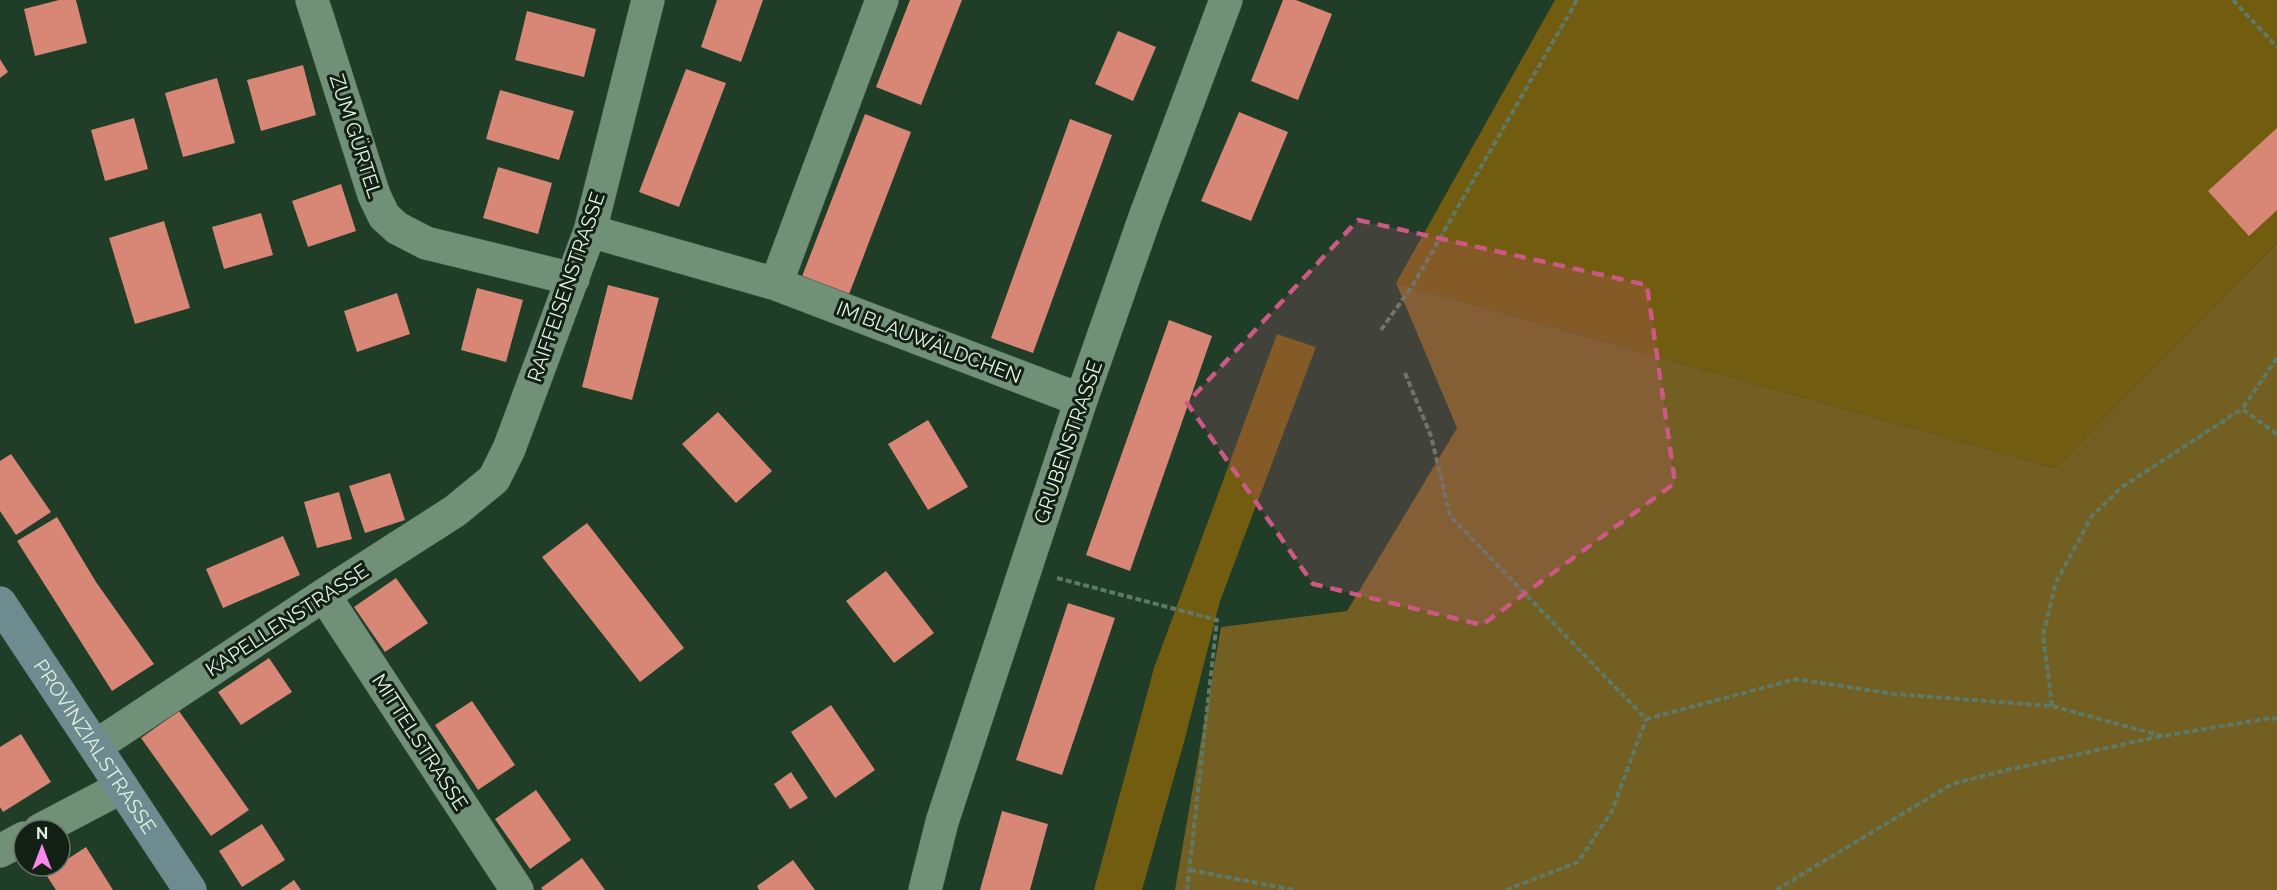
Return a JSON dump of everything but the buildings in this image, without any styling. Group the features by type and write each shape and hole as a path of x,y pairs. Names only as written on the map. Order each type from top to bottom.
{"street":[{"name":"ZUM GÜRTEL","path":"312,0 374,195 384,216 397,228 426,243 573,279"},
{"name":"RAIFFEISENSTRASSE","path":"478,494 494,478 509,449 590,231 648,0"},
{"path":"776,284 882,0"},
{"name":"GRUBENSTRASSE","path":"925,890 942,822 1081,400 1218,2"},
{"name":"IM BLAUWÄLDCHEN","path":"590,231 776,284 1081,400"},
{"name":"KAPELLENSTRASSE","path":"96,746 324,595 456,511 478,494"},
{"name":"MITTELSTRASSE","path":"324,595 517,890"},
{"name":"PROVINZIALSTRASSE","path":"0,603 190,890"},
{"path":"63,818 122,787"}],"path":[{"path":"1381,330 1413,285 1577,0"},
{"path":"2233,0 2277,46"},
{"path":"2052,705 2043,635 2056,582 2092,516 2122,488 2242,409 2277,358"},
{"path":"1404,373 1431,436 1450,516 1646,719"},
{"path":"2242,409 2277,434"},
{"path":"1025,570 1217,620 1187,890"},
{"path":"1646,719 1796,679 1894,694 2052,705 2162,736"},
{"path":"1776,890 1952,784 2162,736 2271,718 2277,719"},
{"path":"1506,890 1578,862 1612,811 1646,719"},
{"path":"1190,870 1294,890"}],"highlighted area":[{"path":"1358,220 1647,285 1675,483 1482,625 1313,584 1187,403"}],"shaded area":[{"path":"1555,0 2277,0 2277,243 2055,468 1396,283"},
{"path":"2277,243 2277,890 1175,890 1221,627 1347,611 1457,428 1396,283 2055,468"},
{"path":"1277,334 1316,347 1220,601 1184,742 1142,890 1094,890 1154,668"}]}
